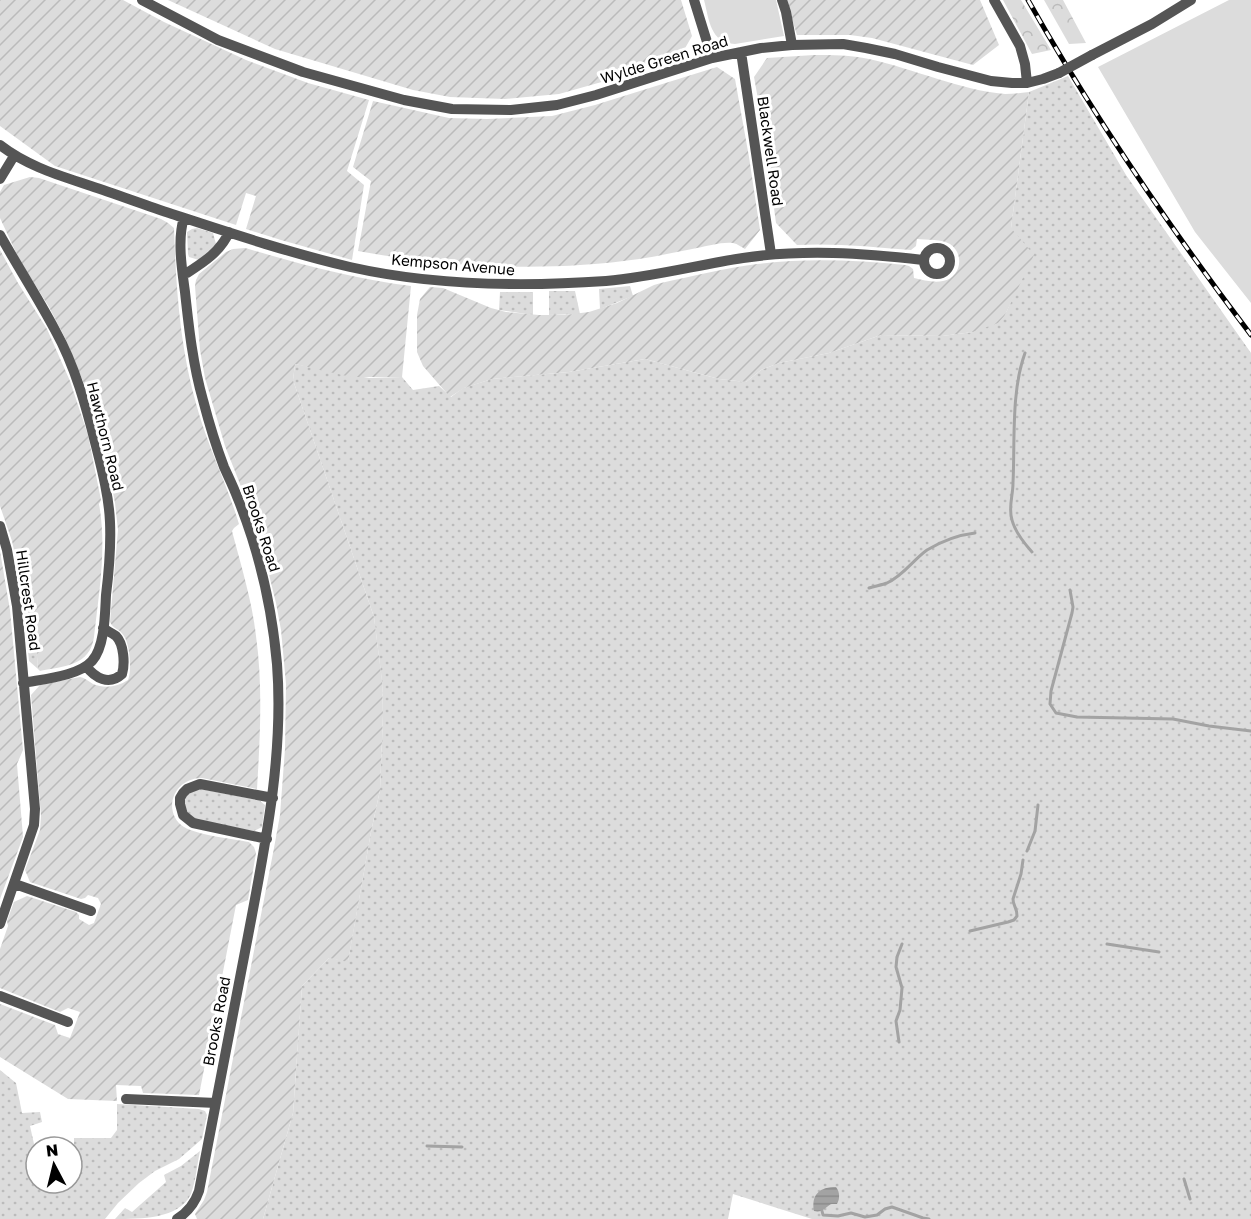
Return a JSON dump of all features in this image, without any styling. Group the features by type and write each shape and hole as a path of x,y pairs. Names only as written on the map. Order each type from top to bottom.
{"street":[{"name":"Wylde Green Road","path":"142,0 218,40 303,72 404,100 453,109 511,110 557,105 596,95 741,51 792,45 843,44 894,54 991,81 1027,83 1059,73 1152,24 1191,0"},
{"path":"694,0 712,58"},
{"path":"782,0 792,45"},
{"path":"994,0 1020,46 1027,83"},
{"name":"Blackwell Road","path":"741,51 771,254"},
{"name":"Kempson Avenue","path":"0,145 14,156 45,171 183,218 351,268 417,278 518,285 609,280 646,276 742,258 809,252 847,252 923,260"},
{"path":"0,179 14,156"},
{"name":"Brooks Road","path":"177,1219 193,1205 199,1191 267,839 278,738 277,667 274,636 264,588 250,533 223,465 203,400 193,355 183,273 181,245 183,218"},
{"path":"183,273 187,273 214,253 224,243 229,232"},
{"name":"Hawthorn Road","path":"0,235 56,330 86,406 103,473 110,522 108,573 101,642 96,656 86,666"},
{"name":"Hillcrest Road","path":"0,528 8,550 17,606 35,809 34,825 0,924"},
{"path":"23,683 69,673 86,666 92,674 109,680 118,678 123,670 121,644 117,637 103,628"},
{"path":"267,839 193,823 183,815 180,798 187,789 200,784 273,798"},
{"path":"15,884 91,911"},
{"path":"0,996 68,1022"},
{"path":"126,1099 216,1103"}],"green space":[{"path":"0,0 123,0 246,60 308,83 369,100 347,171 364,185 352,260 246,229 256,196 246,193 236,225 55,166 0,126"},
{"path":"168,0 681,0 692,36 680,57 559,94 505,99 450,97 413,90 275,49"},
{"path":"704,0 776,0 784,36 735,44 727,43 720,39 712,29"},
{"path":"786,0 980,0 999,45 973,65 872,38 850,35 797,35"},
{"path":"1003,0 1021,0 1051,50 1032,54"},
{"path":"1044,0 1063,0 1086,43 1069,44"},
{"path":"1229,0 1251,0 1251,303 1195,232 1098,67"},
{"path":"814,55 869,59 988,92 1005,94 1029,92 1011,228 1034,255 1005,315 998,323 973,332 942,336 881,335 829,353 779,363 761,370 746,382 719,379 645,359 569,372 492,379 464,388 450,397 423,366 417,352 417,315 420,299 430,287 443,288 506,312 565,315 589,312 617,303 661,283 775,262 831,260 905,265 913,269 914,278 932,281 949,279 957,271 959,259 955,248 943,241 917,239 916,246 911,250 840,245 797,245 776,223 754,77 767,58"},
{"path":"717,67 735,79 749,157 760,230 745,249 735,243 724,243 639,259 534,267 427,261 358,251 371,181 353,167 373,101 449,118 552,116"},
{"path":"1068,76 1126,175 1251,353 1251,1219 812,1219 733,1194 728,1219 263,1219 293,1113 302,986 329,958 348,961 380,790 383,715 382,681 374,617 293,380 295,364 369,378 402,377 413,390 439,386 451,397 463,388 492,379 569,372 645,359 719,379 746,382 761,370 779,363 829,353 881,335 942,336 973,332 1005,315 1013,297 1011,228 1029,92"},
{"path":"30,177 161,219 174,228 180,318 191,385 201,422 239,524 232,531 252,609 260,674 257,789 202,778 183,784 177,790 172,805 177,821 184,827 206,834 249,842 256,853 248,900 236,905 199,1095 143,1093 141,1086 116,1085 117,1101 68,1099 0,1057 0,1004 55,1025 58,1034 70,1038 80,1012 68,1008 60,1012 0,988 0,949 14,902 27,896 76,912 79,919 89,925 94,923 101,904 98,898 88,895 81,899 30,882 25,870 40,830 41,816 31,695 40,685 80,677 97,686 115,686 128,680 130,671 126,640 110,622 118,530 106,456 96,419 65,338 19,259 0,218 0,192 4,185"},
{"path":"197,228 213,233 216,244 199,260 189,257 188,254 187,232"},
{"path":"245,248 348,275 411,286 402,377 351,377 295,364 293,380 374,617 382,680 380,790 348,962 329,958 302,986 293,1113 263,1219 197,1219 195,1214 207,1192 274,848 280,815 285,749 286,684 276,603 255,522 225,446 205,378 200,350 196,280 199,274 226,252"},
{"path":"0,250 47,329 70,381 88,435 101,500 99,504 102,537 101,570 92,647 87,654 74,663 40,671 31,584 21,583 12,541 0,506"},
{"path":"630,286 633,296 600,309 599,289"},
{"path":"549,291 575,291 580,314 549,315"},
{"path":"500,292 533,292 533,315 499,310"},
{"path":"0,551 10,610 23,750 17,764 23,837 0,899"},
{"path":"21,583 31,583 38,669 29,661"},
{"path":"200,789 259,800 265,805 262,827 254,831 198,821 186,813 184,799 190,792"},
{"path":"0,1070 16,1083 22,1113 40,1112 42,1122 30,1126 32,1135 24,1135 24,1195 84,1195 84,1138 111,1138 117,1130 117,1104 205,1111 207,1115 202,1139 179,1159 155,1171 139,1183 105,1219 0,1219"},
{"path":"200,1151 191,1194 178,1208 158,1216 115,1219 125,1208 132,1212 166,1182 164,1175 181,1166"}],"shaded area":[{"path":"836,1187 839,1196 837,1204 831,1204 821,1211 814,1211 815,1196 825,1188"}],"waterway":[{"path":"1025,353 1014,417 1013,488 1010,511 1015,529 1032,552"},
{"path":"869,588 893,580 927,550 944,541 975,533"},
{"path":"1070,590 1072,613 1051,691 1050,704 1056,713 1077,717 1173,719 1251,731"},
{"path":"1027,851 1035,831 1038,805"},
{"path":"970,931 1008,922 1017,916 1013,899 1023,860"},
{"path":"899,1042 896,1021 900,1010 902,988 896,967 902,944"},
{"path":"1107,944 1159,952"},
{"path":"427,1146 462,1147"},
{"path":"1184,1179 1190,1199"},
{"path":"822,1211 823,1215 838,1216 851,1213 865,1217 877,1215 892,1207 929,1219"}],"railway":[{"path":"1028,0 1106,129 1191,254 1251,335"}]}
